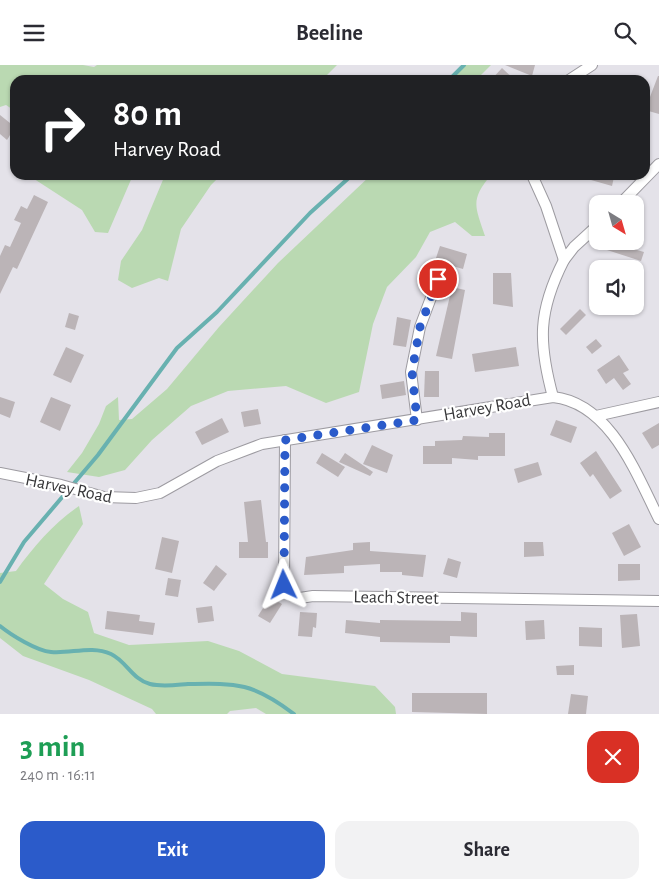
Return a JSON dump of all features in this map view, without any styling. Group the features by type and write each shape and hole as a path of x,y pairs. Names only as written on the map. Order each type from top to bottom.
{"street":[{"path":"577,75 592,65"},
{"path":"650,172 659,163"},
{"path":"534,180 546,206 564,260"},
{"path":"629,195 643,180"},
{"path":"553,397 542,351 542,327 553,281 564,260 574,247 589,233"},
{"path":"417,420 412,372 420,327 438,279"},
{"name":"Harvey Road","path":"0,473 120,499 152,496 175,487 199,471 236,453 285,440 553,397 574,401 596,416 617,440 659,519"},
{"path":"596,416 659,402"},
{"name":"Leach Street","path":"285,440 284,585 288,593 296,597 343,596 659,601"}],"green space":[{"path":"0,65 83,65 94,67 97,65 337,65 327,75 10,75 10,108 6,105 0,107"},
{"path":"462,65 491,65 481,75 456,75"},
{"path":"36,180 131,180 108,233 95,232 82,210"},
{"path":"163,180 216,180 181,229 168,281 159,278 132,288 118,280 121,261 142,230"},
{"path":"366,180 487,180 477,197 476,204 485,236 472,236 455,222 430,232 416,257 387,287 373,324 359,392 326,403 286,386 228,391 191,406 152,440 125,470 99,477 67,472 82,453 99,424 106,406 118,397 119,420 132,419 167,389 219,327 278,263"},
{"path":"79,506 83,524 44,584 63,599 88,612 94,633 129,645 208,641 239,651 282,674 375,686 395,707 396,714 266,714 256,708 230,711 227,714 156,714 152,709 89,680 23,656 0,638 0,573 16,571 45,535"}],"building":[{"path":"505,65 535,65 532,75"},
{"path":"502,68 510,75 496,75"},
{"path":"659,76 659,114 650,111 650,97"},
{"path":"0,115 10,123 10,135 7,140 0,134"},
{"path":"591,180 613,180 612,186"},
{"path":"34,195 48,202 17,269 13,267 0,294 0,256 5,245 10,247 21,223 14,220 21,206 27,209"},
{"path":"440,246 467,254 463,269 435,261"},
{"path":"607,250 637,250 644,252 641,260"},
{"path":"493,273 511,273 513,307 493,304"},
{"path":"452,287 465,290 452,359 436,356"},
{"path":"580,309 586,315 566,335 560,329"},
{"path":"69,313 79,316 75,330 65,327"},
{"path":"397,317 411,320 406,347 393,345"},
{"path":"596,339 602,346 592,354 586,347"},
{"path":"66,347 84,355 71,383 53,375"},
{"path":"516,347 519,366 475,372 472,354"},
{"path":"619,355 629,370 623,373 631,384 623,390 614,378 606,384 597,370"},
{"path":"425,371 439,371 439,397 424,397"},
{"path":"404,381 406,395 382,399 380,385"},
{"path":"0,397 15,402 10,418 0,414"},
{"path":"51,397 71,405 60,431 40,422"},
{"path":"258,409 261,424 244,427 241,412"},
{"path":"222,418 229,432 202,445 195,432"},
{"path":"556,420 577,427 571,443 550,435"},
{"path":"659,423 659,445 652,449 642,433"},
{"path":"489,433 505,433 505,456 478,456 478,460 452,458 452,464 423,464 423,446 435,446 435,441 462,440 463,436 489,437"},
{"path":"372,445 393,455 387,473 363,464"},
{"path":"596,451 622,491 610,499 593,474 590,477 580,463"},
{"path":"322,453 345,467 338,477 316,463"},
{"path":"345,453 373,472 370,476 339,462"},
{"path":"538,462 542,475 518,483 514,469"},
{"path":"261,500 266,542 268,542 268,558 239,558 239,542 248,542 244,502"},
{"path":"629,524 641,547 624,556 612,533"},
{"path":"162,537 179,541 172,573 155,569"},
{"path":"370,542 370,551 426,555 423,577 402,575 402,572 380,572 380,564 344,566 344,573 304,575 306,557 353,550 353,543"},
{"path":"524,542 543,542 544,556 524,557"},
{"path":"448,558 461,562 457,578 443,574"},
{"path":"618,564 640,564 640,580 618,581"},
{"path":"216,565 227,574 214,591 203,583"},
{"path":"168,578 181,580 178,597 165,595"},
{"path":"270,597 282,604 270,623 258,616"},
{"path":"212,606 214,621 198,623 196,608"},
{"path":"107,611 140,615 139,621 155,623 153,635 105,629"},
{"path":"300,612 317,613 316,628 313,627 312,637 298,636"},
{"path":"461,612 477,613 477,637 450,636 450,643 380,642 380,637 345,633 346,620 380,623 380,620 461,621"},
{"path":"637,614 640,646 622,648 620,615"},
{"path":"544,620 545,639 526,640 525,621"},
{"path":"579,627 602,628 602,647 579,646"},
{"path":"574,665 574,675 557,675 556,666"},
{"path":"412,693 487,693 487,714 412,712"},
{"path":"571,694 588,696 586,714 568,714"}],"waterway":[{"path":"454,75 464,65"},
{"path":"0,582 24,542 98,455 177,348 217,312 310,213 346,180"},
{"path":"0,626 24,642 45,651 104,651 116,657 139,679 150,684 164,686 220,684 244,687 267,696 294,714"}],"route":[{"path":"284,585 285,440 417,420 412,372 420,327 438,279"}]}
